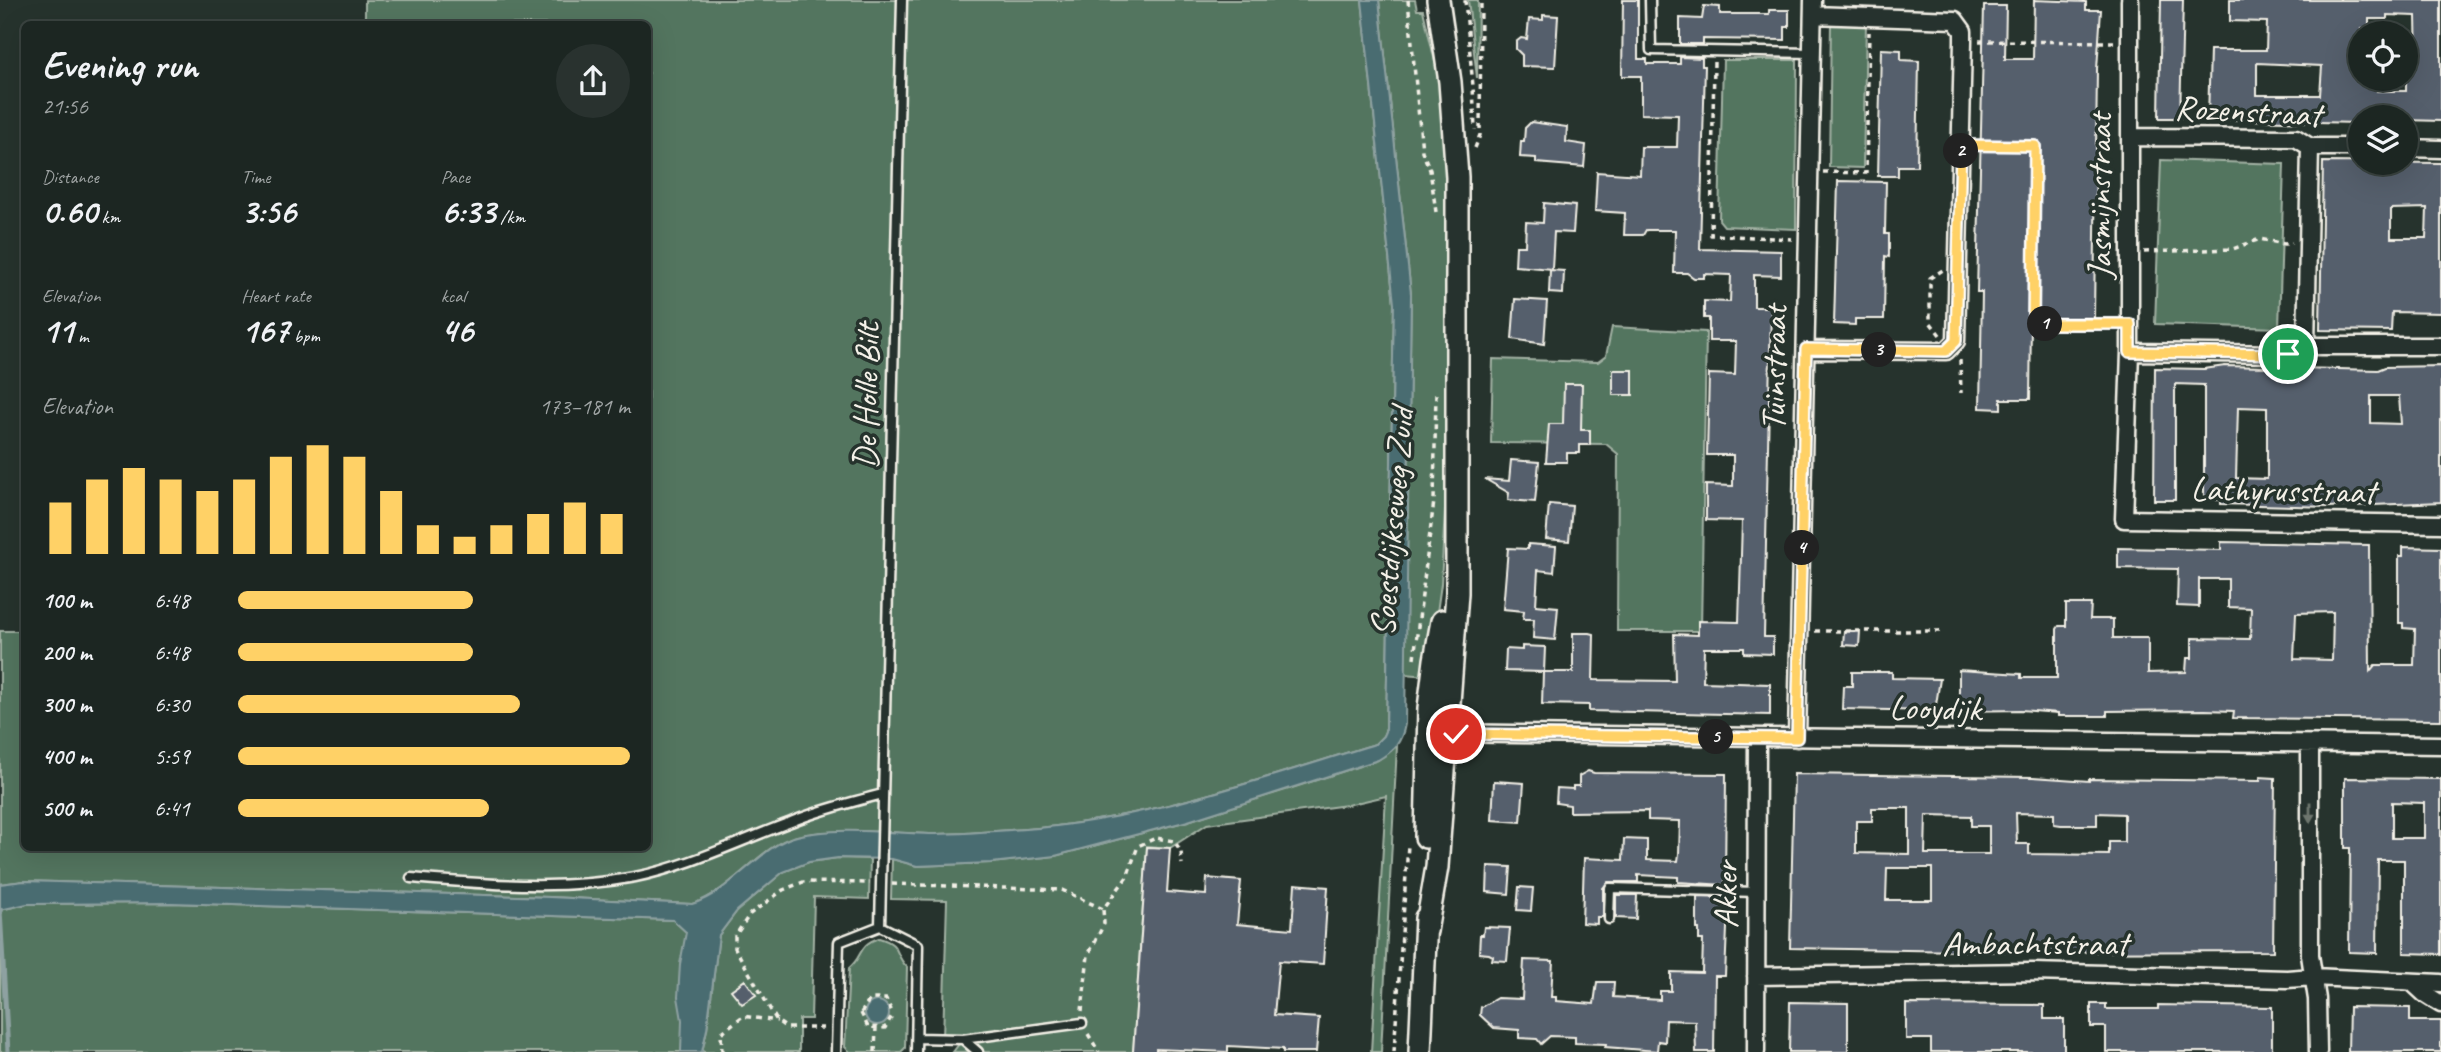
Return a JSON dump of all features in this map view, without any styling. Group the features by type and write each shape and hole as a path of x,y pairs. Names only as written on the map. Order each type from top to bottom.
{"main road":[{"name":"Soestdijkseweg Zuid","path":"1420,1052 1437,733 1432,681 1446,597 1456,503 1457,177 1450,82 1438,0"}],"street":[{"name":"Jasmijnstraat","path":"2124,519 2130,352 2130,0"},
{"path":"1806,349 1946,351 1956,341 1964,31 1955,20 1869,16 1813,7"},
{"name":"Tuinstraat","path":"1797,738 1813,7"},
{"name":"Rozenstraat","path":"2131,137 2296,138 2310,146 2348,147"},
{"path":"2306,346 2310,146"},
{"path":"2418,148 2441,149"},
{"path":"2130,352 2288,354 2306,346 2441,346"},
{"name":"Lathyrusstraat","path":"2124,519 2441,524"},
{"name":"Looydijk","path":"1437,733 2441,745"},
{"name":"Akker","path":"1756,1052 1758,737"},
{"path":"2310,744 2310,942 2317,999 2318,1052"},
{"name":"Ambachtstraat","path":"1756,976 2033,972 2287,979 2313,977 2441,983"},
{"path":"2412,982 2441,1004"}],"lane":[{"name":"De Holle Bilt","path":"881,883 902,0"},
{"path":"1650,0 1651,50 1813,54"},
{"path":"411,878 542,885 634,877 679,865 793,820 883,794"},
{"path":"880,926 881,883"},
{"path":"1609,919 1609,888 1757,892"},
{"path":"836,1052 839,942 880,926 918,945 916,1052"},
{"path":"916,1038 963,1039 1082,1023"},
{"path":"963,1039 978,1052"}],"path":[{"path":"1408,0 1422,151 1430,170 1438,221"},
{"path":"1475,149 1480,135 1481,0"},
{"path":"1810,172 1866,173 1869,16"},
{"path":"1963,41 2131,42"},
{"path":"1714,52 1711,236 1808,240"},
{"path":"1961,145 2035,146 2033,324 2130,324"},
{"path":"2130,252 2233,248 2260,239 2284,244 2308,241"},
{"name":"Soestdijkseweg Zuid","path":"1414,667 1434,501 1436,386"},
{"path":"1800,631 1942,631"},
{"path":"1099,1052 1082,1023 1088,955 1104,924 1103,909 1127,877 1138,846 1156,838 1174,841 1181,851 1182,864"},
{"path":"1394,1052 1408,842"},
{"path":"836,1028 787,1028 777,1021 735,948 735,936 750,914 783,890 803,882 1062,890 1103,909"},
{"path":"870,999 886,999 894,1014 885,1028 876,1027 869,1027 861,1013 870,999"},
{"path":"722,1052 721,1033 743,1016 777,1021"},
{"path":"875,1052 876,1027"}],"green space":[{"path":"365,0 1362,0 1394,304 1386,729 1383,736 1375,744 1245,784 1114,817 1025,829 978,832 930,834 845,831 797,836 771,848 720,889 692,904 550,897 24,881 0,884 0,631 21,631 21,851 651,851 651,21 365,21"},
{"path":"1379,0 1415,0 1417,10 1423,10 1439,79 1445,159 1449,364 1446,490 1441,584 1428,676 1405,674 1411,294"},
{"path":"1468,0 1478,0 1477,78"},
{"path":"1831,22 1866,22 1863,168 1829,167"},
{"path":"1723,60 1797,60 1796,229 1724,226 1719,220"},
{"path":"2161,160 2284,164 2279,328 2155,324"},
{"path":"1612,327 1706,332 1701,631 1617,631 1618,454 1606,444 1491,443 1493,359 1598,362 1606,356"},
{"path":"1397,746 1381,1052 1371,1052 1386,796 1347,805 1207,824 1170,848 1147,846 1133,1052 953,1052 962,1040 943,1039 947,900 891,899 892,859 917,866 991,863 1055,856 1188,821 1292,788 1378,760"},
{"path":"838,858 870,859 869,899 814,897 811,1019 799,1019 799,1052 702,1052 719,935 737,911 783,872 809,862"},
{"path":"172,903 673,920 686,932 696,1052 0,1052 0,910 27,904"},
{"path":"879,938 895,947 907,967 905,1048 901,1052 850,1052 845,1047 849,968 867,944"}],"water":[{"path":"1362,0 1379,0 1411,294 1405,724 1399,741 1384,757 1188,821 1055,856 991,863 917,866 892,859 838,858 809,862 783,872 737,911 719,935 702,1052 681,1052 682,1020 678,997 686,932 673,920 172,903 27,904 0,910 0,884 24,881 550,897 692,904 720,889 771,848 797,836 829,831 954,834 1025,829 1114,817 1245,784 1375,744 1386,729 1394,304"},
{"path":"877,1001 888,1008 889,1013 882,1024 877,1025 866,1018 865,1013 872,1002"}],"building":[{"path":"1623,0 1638,0 1638,59 1647,59 1647,64 1680,64 1680,57 1702,58 1702,66 1705,66 1700,249 1781,251 1781,276 1754,275 1754,307 1771,307 1764,637 1773,637 1773,654 1744,653 1744,648 1704,648 1703,682 1770,684 1770,715 1589,711 1589,705 1542,704 1543,672 1505,671 1506,649 1522,650 1522,646 1545,647 1544,672 1573,672 1573,633 1590,633 1594,634 1593,680 1675,681 1674,634 1698,635 1698,621 1739,622 1742,521 1706,520 1706,485 1733,486 1733,455 1707,455 1709,374 1735,375 1736,341 1709,341 1709,318 1704,318 1704,301 1730,302 1731,275 1704,274 1704,278 1694,278 1687,273 1674,273 1675,230 1646,230 1643,235 1624,235 1625,213 1595,211 1597,172 1640,175 1641,147 1677,147 1678,115 1641,114 1641,76 1622,76"},
{"path":"2034,0 2086,2 2086,10 2101,10 2097,69 2094,318 2031,321 2030,399 2001,399 2001,409 1980,408 1982,292 1977,292 1984,6 2006,6 2005,59 2033,59"},
{"path":"2161,0 2183,0 2180,118 2159,118"},
{"path":"2230,0 2441,0 2441,121 2418,120 2418,105 2348,105 2348,123 2208,119 2210,50 2266,50 2267,22 2230,21","holes":["2257,63 2322,66 2320,95 2257,95"]},
{"path":"1704,6 1720,7 1720,14 1769,14 1769,10 1789,10 1789,27 1785,27 1785,40 1703,39 1703,44 1680,44 1680,18 1702,19"},
{"path":"1543,15 1558,16 1555,67 1522,66 1522,55 1516,49 1516,42 1521,38 1527,39 1529,19 1543,20"},
{"path":"1881,49 1901,50 1901,60 1919,61 1917,166 1898,166 1898,176 1878,176"},
{"path":"1531,122 1567,127 1566,142 1586,145 1584,167 1536,163 1536,158 1520,157 1525,128"},
{"path":"2323,162 2348,162 2348,175 2418,175 2418,163 2441,163 2441,313 2392,312 2391,331 2320,330","holes":["2427,208 2426,238 2391,238 2391,209"]},
{"path":"1838,181 1886,182 1885,234 1889,234 1889,257 1885,256 1884,319 1855,319 1855,325 1834,324"},
{"path":"1544,203 1575,206 1573,233 1554,232 1552,269 1515,266 1516,246 1525,246 1526,222 1543,223"},
{"path":"1550,270 1564,271 1563,294 1549,293"},
{"path":"1515,299 1547,301 1544,344 1512,339"},
{"path":"2225,366 2378,370 2385,367 2441,366 2441,502 2328,507 2221,504 2221,500 2204,500 2204,385 2175,384 2175,500 2154,500 2155,368 2204,369","holes":["2371,396 2399,396 2401,424 2371,423","2238,407 2267,408 2267,479 2236,478"]},
{"path":"1613,370 1633,370 1633,395 1613,395"},
{"path":"1564,384 1582,384 1581,430 1590,430 1590,445 1580,445 1580,453 1567,453 1567,462 1546,462 1549,424 1563,424"},
{"path":"1511,460 1539,462 1535,502 1508,500 1509,493 1485,479 1509,481"},
{"path":"1549,504 1572,506 1569,541 1546,539"},
{"path":"2221,542 2369,545 2370,671 2375,665 2414,665 2415,629 2403,628 2403,623 2399,623 2399,556 2403,556 2403,547 2441,548 2441,720 2233,718 2234,711 2205,710 2107,711 2107,716 2058,716 2058,713 2021,710 1959,711 1959,670 2021,674 2021,678 2057,678 2057,629 2059,626 2066,626 2066,604 2091,604 2090,619 2113,619 2113,638 2148,638 2148,673 2186,672 2187,658 2192,658 2192,638 2250,639 2251,608 2228,607 2228,579 2199,579 2199,607 2177,606 2178,569 2118,568 2118,548 2221,550","holes":["2333,612 2332,660 2294,659 2296,613"]},
{"path":"1528,544 1556,546 1554,572 1538,570 1536,605 1558,607 1555,640 1533,638 1534,619 1523,619 1524,611 1503,609 1508,548 1528,549"},
{"path":"1844,631 1860,631 1859,646 1843,645"},
{"path":"1852,672 1892,672 1892,678 1940,679 1935,711 1842,709 1843,686 1852,686"},
{"path":"1588,771 1726,774 1725,885 1678,882 1678,877 1638,875 1638,882 1608,882 1603,888 1603,917 1597,917 1597,924 1582,923 1584,858 1623,860 1624,839 1647,840 1647,860 1678,861 1679,854 1680,821 1648,820 1648,811 1570,812 1570,805 1556,803 1557,788 1573,789 1573,786 1579,786 1579,776"},
{"path":"1794,774 2033,777 2089,781 2260,781 2260,777 2275,778 2273,951 2023,952 1790,948","holes":["1872,808 1909,808 1909,854 1856,853 1856,821 1872,821","2016,813 2054,814 2054,824 2061,825 2097,825 2097,813 2124,814 2124,842 2109,842 2109,855 2029,854 2029,844 2017,844","1926,815 1971,816 1971,826 1989,826 1989,854 1925,854","1887,868 1932,868 1932,900 1886,900"]},
{"path":"2345,778 2441,779 2441,954 2404,953 2404,860 2378,860 2377,953 2349,952 2350,848 2345,848","holes":["2392,802 2424,803 2424,838 2392,838"]},
{"path":"1494,781 1524,783 1521,822 1492,820"},
{"path":"1147,847 1170,848 1167,892 1206,895 1207,878 1241,881 1237,924 1292,929 1295,884 1328,887 1323,964 1279,961 1274,1015 1319,1018 1316,1052 1283,1052 1283,1049 1228,1046 1228,1052 1156,1049 1156,1052 1133,1052"},
{"path":"1488,866 1511,867 1509,894 1487,892"},
{"path":"1519,887 1533,888 1531,911 1517,910"},
{"path":"1616,895 1637,895 1636,919 1616,918"},
{"path":"1697,897 1725,898 1725,904 1728,904 1725,976 1715,976 1714,1052 1696,1052 1695,1021 1666,1020 1665,1042 1658,1041 1657,1051 1575,1043 1575,1037 1550,1036 1541,1044 1537,1039 1519,1038 1519,1030 1494,1028 1480,1015 1481,1007 1497,998 1522,999 1524,960 1553,961 1551,997 1556,997 1556,1001 1594,1004 1597,982 1614,982 1613,997 1660,1000 1660,991 1671,991 1671,972 1702,973 1703,940 1699,940 1697,929"},
{"path":"1484,927 1510,928 1507,961 1492,960 1493,956 1479,953 1480,935 1483,935"},
{"path":"745,980 756,995 742,1004 731,990"},
{"path":"1790,1002 1848,1003 1848,1052 1789,1052"},
{"path":"1906,1004 2044,1005 2044,1019 2064,1019 2064,1052 1931,1052 1931,1039 1906,1039"},
{"path":"2091,1004 2106,1004 2106,1009 2158,1009 2158,1005 2272,1007 2272,1052 2106,1052 2106,1027 2091,1027"},
{"path":"2349,1007 2410,1008 2410,1021 2441,1021 2441,1052 2348,1052"}],"waterway":[{"path":"0,910 8,1052"}],"route":[{"path":"1456,734 1797,738 1806,349 1946,351 1956,341 1961,145 2035,146 2033,324 2130,324 2130,352 2288,354"}]}
